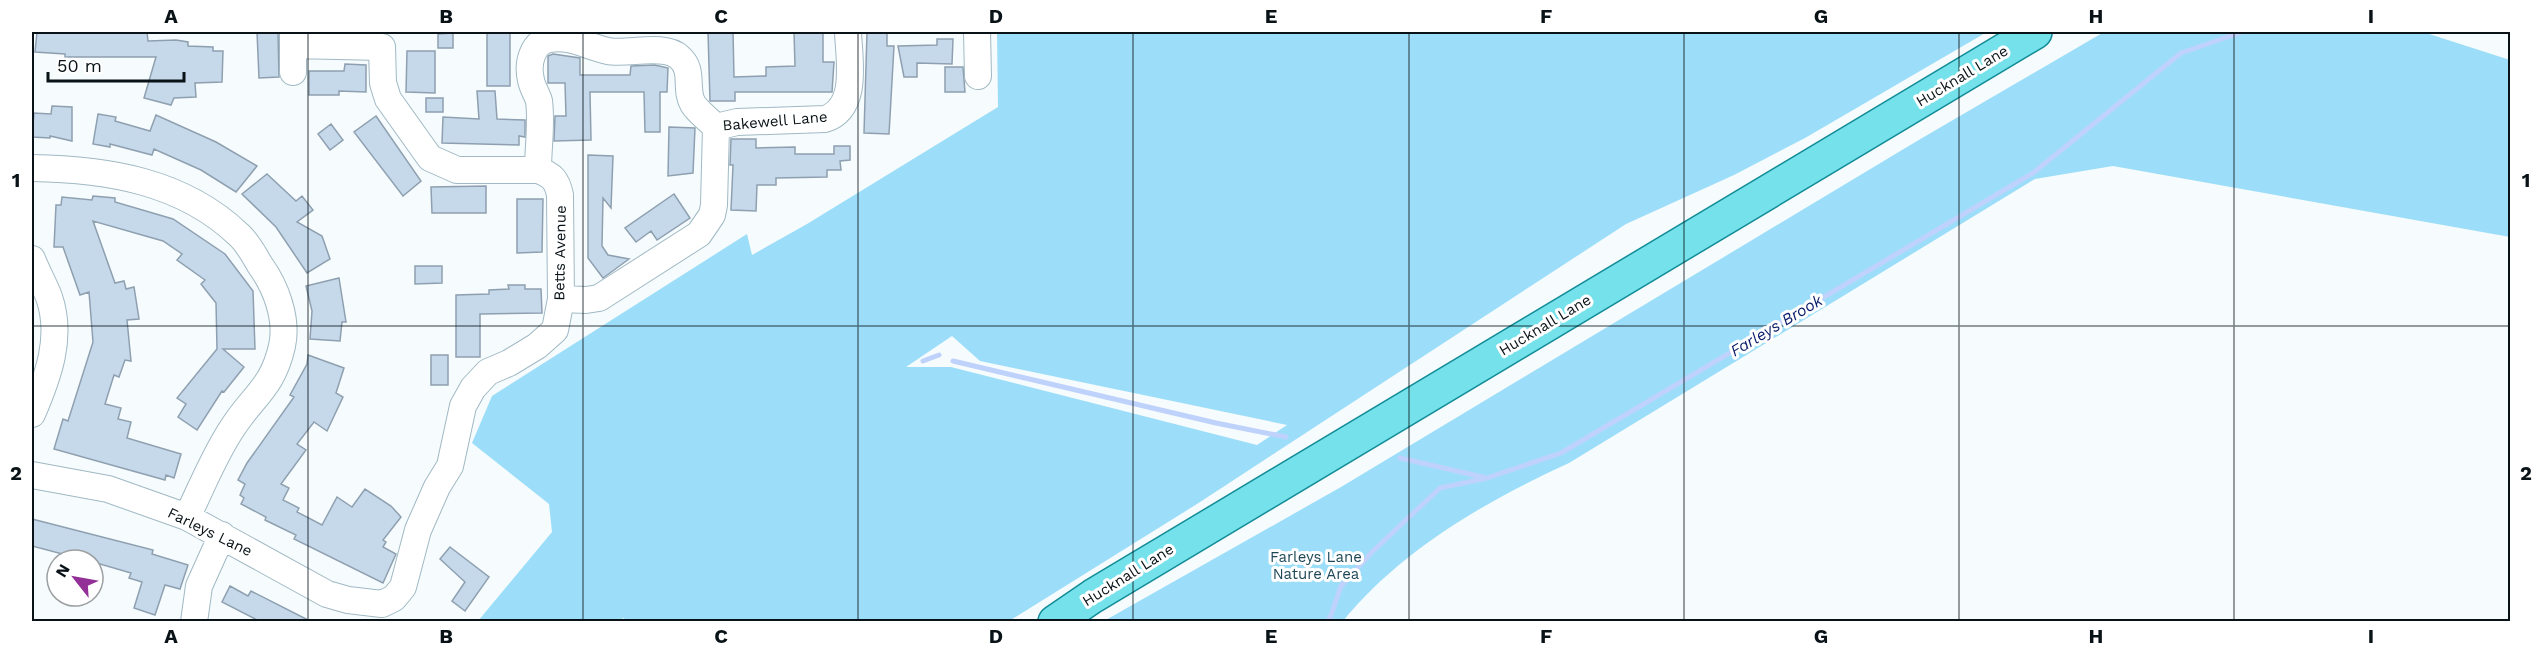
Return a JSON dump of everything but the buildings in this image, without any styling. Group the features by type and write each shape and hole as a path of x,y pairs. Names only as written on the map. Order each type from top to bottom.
{"main road":[{"name":"Hucknall Lane","path":"1055,621 1093,596 2036,32"}],"street":[{"name":"Bakewell Lane","path":"561,299 599,298 699,234 712,215 714,205 716,127 737,122 825,119 835,116 848,95 848,32"},
{"path":"977,32 978,76"},
{"path":"293,72 293,38 382,47 383,83 388,99 424,152 436,162 457,170 538,170 539,100 530,79 531,58 536,46 548,39 565,38 609,52 666,51 677,55 684,62 690,75 690,94 693,104 716,127"},
{"path":"32,168 74,168 128,176 175,192 210,211 241,236 270,279 282,311 282,345 270,383 230,432 187,517"},
{"name":"Betts Avenue","path":"382,604 394,598 403,587 418,530 437,487 450,466 463,406 472,388 488,372 509,363 537,346 555,330 561,299 560,195 558,184 550,175 538,170"},
{"path":"32,259 49,299 55,336 48,376 32,414"},
{"name":"Farleys Lane","path":"32,476 108,489 187,517 327,594 348,600 382,604"},
{"path":"194,621 200,586 222,535"}],"green space":[{"path":"997,32 1987,32 1805,138 1734,175 1626,224 1197,504 1009,621 631,622 623,618 618,622 478,621 552,532 549,504 472,443 492,396 747,234 752,255 998,107","holes":["952,336 980,361 1287,425 1257,445 951,367 906,367"]},
{"name":"Farleys Lane Nature Area","path":"2104,32 2423,32 2510,60 2510,237 2113,166 2035,179 1569,463 1476,511 1418,550 1391,572 1343,621 1104,621 1341,487 1917,141"}],"waterway":[{"name":"Farleys Brook","path":"1326,622 1330,618 1341,586 1372,552 1440,488 1487,478 1561,453 2033,173 2181,53 2242,32"},
{"path":"923,361 939,355"},
{"path":"953,361 1216,423 1286,437"},
{"path":"1400,458 1487,478"}]}
